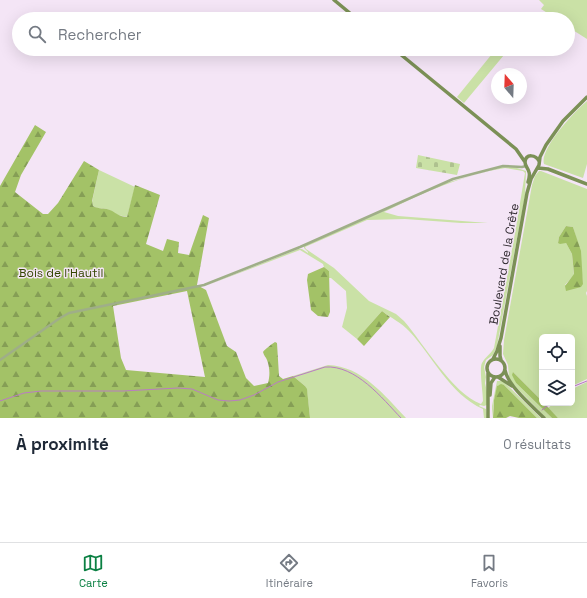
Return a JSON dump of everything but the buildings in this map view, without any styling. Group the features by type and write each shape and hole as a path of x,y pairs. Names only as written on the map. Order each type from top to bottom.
{"main road":[{"path":"334,0 349,12"},
{"path":"403,56 516,149 532,156 548,169"},
{"name":"Boulevard de la Crête","path":"501,360 501,338 527,193 529,174 526,165 532,156 546,145 568,115 587,97"},
{"name":"Boulevard de la Crête","path":"527,193 531,179 540,162 546,145"},
{"path":"516,149 526,165 532,170 537,168 548,169 587,184"},
{"name":"Boulevard de la Crête","path":"493,359 501,338"},
{"path":"489,418 488,373 486,365 489,361 493,359 501,360 505,366 507,377 517,390"},
{"path":"489,418 490,384 497,377 502,375 505,370"},
{"path":"488,373 492,376 504,379 544,418"}],"street":[{"path":"0,360 69,313 204,285 307,244 453,179 503,166 522,167 526,165"}],"green space":[{"path":"539,0 587,0 587,39 575,31 575,12 546,12 541,9 544,5"},
{"path":"490,56 503,56 493,68 491,68 491,71 464,103 457,97"},
{"path":"587,101 587,164 583,178 544,164 544,157 547,149 560,130"},
{"name":"Bois de l'Hautil","path":"35,125 46,132 21,175 15,192 43,214 48,214 58,203 84,161 99,170 92,201 93,206 95,207 107,209 121,216 127,217 135,185 160,195 146,244 163,251 167,239 179,242 178,253 189,255 203,215 209,218 197,285 206,290 227,346 236,352 246,378 254,386 268,383 269,366 263,352 275,342 277,343 279,376 283,379 293,376 305,386 307,389 310,418 0,418 0,186","holes":["187,291 205,377 126,370 121,358 113,306"]},
{"path":"418,155 460,164 457,175 416,168"},
{"path":"511,166 526,171 525,196 497,346 493,355 486,360 484,367 486,377 485,383 487,405 479,406 486,409 487,418 484,418 483,409 460,394 442,374 418,341 406,328 382,311 357,339 342,327 347,308 346,291 331,278 329,278 329,271 323,264 300,250 205,286 298,249 302,249 308,253 304,246 446,183 473,175 428,192 384,212 398,216 488,223 461,223 405,219 367,220 305,247 334,268 369,301 396,314 404,321 449,379 470,398 481,404 483,401 481,366 483,361 494,348 525,173 523,171 505,168 474,175"},
{"path":"99,170 135,187 127,217 118,215 107,209 93,206 92,202"},
{"path":"539,171 541,171 587,189 587,379 575,385 575,334 539,334 539,398 513,372 516,383 552,418 546,418 513,384 509,377 508,365 503,354 504,340 532,185 535,176","holes":["566,226 573,227 579,247 583,284 565,285 574,275 572,254 566,243 558,243 559,237"]},
{"path":"566,226 573,227 581,251 583,284 581,287 566,291 565,286 574,274 572,254 566,243 558,243 559,237"},
{"path":"324,267 329,271 330,312 328,317 318,316 311,310 307,280 308,274"},
{"path":"382,311 390,317 364,346 357,339"},
{"path":"328,365 340,367 362,376 381,392 406,418 310,418 307,391 305,386 293,376"},
{"path":"513,372 539,398 539,405 516,383 512,375"},
{"path":"497,381 503,381 541,418 537,418 504,385 498,385 494,400 492,418 492,406"},
{"path":"587,382 587,418 558,418 548,408 550,406 575,406 575,388"},
{"path":"501,384 504,385 537,418 519,418 510,416 506,418 493,418 494,400 497,386"},
{"path":"540,406 547,406 558,418 552,418"}],"waterway":[{"path":"0,401 24,393 41,391 123,391 178,388 192,389 218,400 240,400 254,395 278,382 325,367 347,371 358,377 368,384 401,418"},
{"path":"575,386 587,381"},
{"path":"542,410 547,406"}]}
